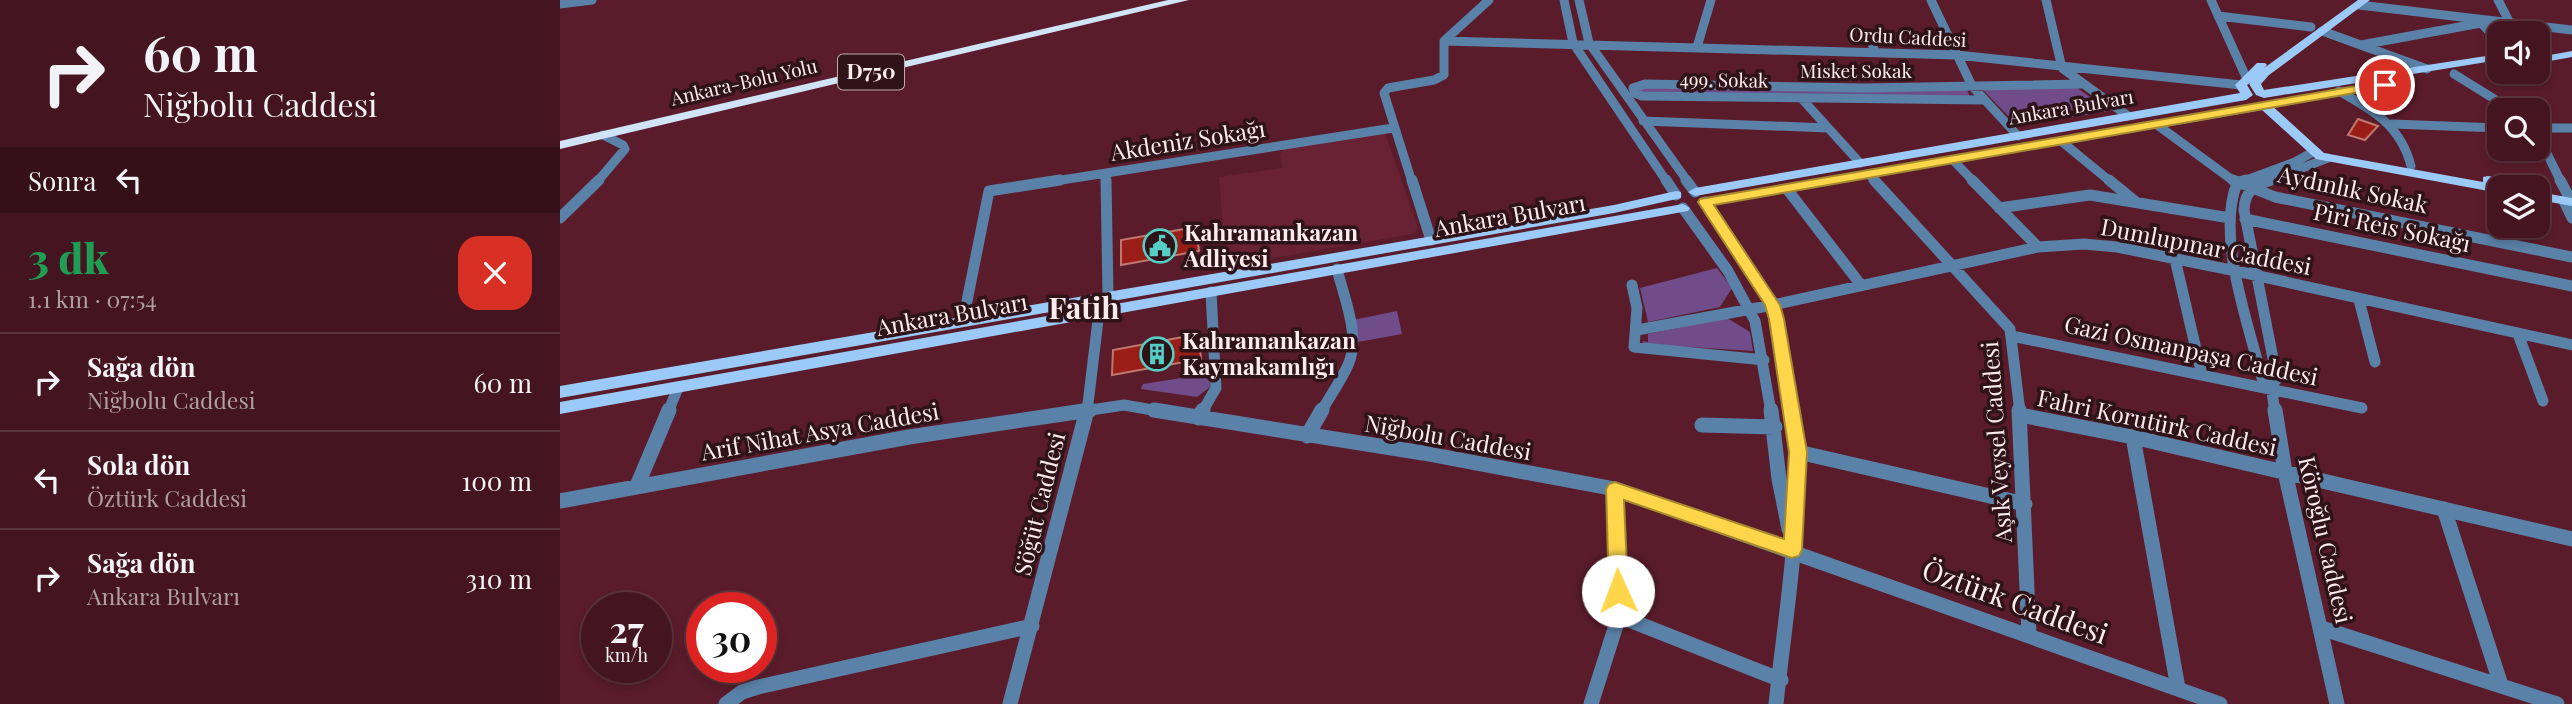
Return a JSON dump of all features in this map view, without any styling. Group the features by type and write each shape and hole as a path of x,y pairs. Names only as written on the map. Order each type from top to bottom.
{"highway":[{"name":"Ankara-Bolu Yolu","path":"560,136 1147,0"},
{"name":"Ankara-Bolu Yolu","path":"560,145 1183,0"}],"main road":[{"path":"2258,96 2346,0"},
{"path":"2362,2 2317,29 2256,81 2258,96 2324,152 2487,186"},
{"path":"2550,49 2572,45"},
{"path":"2550,58 2572,54"},
{"name":"Ankara Bulvarı","path":"1700,197 1860,163 2128,116 2487,59"},
{"name":"Ankara Bulvarı","path":"1700,197 1787,189 2156,124 2258,96 2339,91 2487,69"},
{"path":"2324,152 2487,180"},
{"path":"2550,192 2569,198"},
{"name":"Ankara Bulvarı","path":"560,392 1614,209 1679,201 1699,208 1700,197"},
{"path":"2550,197 2569,198"},
{"name":"Ankara Bulvarı","path":"560,408 1337,269 1679,201"}],"street":[{"path":"560,4 592,0"},
{"path":"1431,240 1384,93 1388,88 1434,80 1444,75 1444,41 1489,0"},
{"path":"1564,0 1573,43 1728,271 1748,309 1760,338 1775,427 1779,479 1792,550"},
{"path":"1579,0 1589,43 1700,197 1773,305 1782,341 1798,452 1781,680 1776,704"},
{"path":"1697,47 1711,0"},
{"path":"1931,0 1974,88 2018,136"},
{"path":"2046,0 2062,68 2128,116"},
{"path":"2211,0 2258,96"},
{"path":"2498,0 2509,21"},
{"path":"2362,2 2495,21"},
{"path":"2218,16 2292,23 2317,29 2427,69"},
{"path":"2361,45 2487,22"},
{"path":"2481,23 2487,29"},
{"path":"2550,28 2572,30"},
{"path":"1869,35 1875,52"},
{"name":"Ordu Caddesi","path":"1444,41 1957,55 2258,96"},
{"path":"2454,75 2492,98"},
{"name":"Misket Sokak","path":"1633,90 1637,85 1645,84 1974,88 2082,84"},
{"name":"499. Sokak","path":"1633,90 1639,95 1653,96 1984,100"},
{"path":"2339,91 2392,124 2407,147 2411,166"},
{"path":"1802,99 1860,163"},
{"path":"2550,120 2572,120"},
{"path":"1643,121 1828,128"},
{"path":"2156,124 2237,183 2250,188 2324,152"},
{"path":"2392,124 2487,128"},
{"name":"Akdeniz Sokağı","path":"962,321 989,191 1393,128"},
{"path":"2550,128 2572,128"},
{"path":"560,218 612,167 625,149 623,145 603,135"},
{"path":"2061,141 2137,202"},
{"path":"2237,183 2324,152"},
{"path":"2550,159 2569,198 2572,218"},
{"path":"1952,160 2038,247"},
{"path":"1106,173 1108,295"},
{"name":"Aşık Veysel Caddesi","path":"1870,175 1956,266 2006,323 2012,336 2020,415 2029,634"},
{"name":"Köroğlu Caddesi","path":"2237,183 2231,195 2230,218 2236,271 2262,378 2271,388 2284,472 2337,704"},
{"name":"Köroğlu Caddesi","path":"2250,188 2245,200 2245,219 2277,380 2271,388"},
{"name":"Aydınlık Sokak","path":"2250,188 2292,201 2572,257"},
{"path":"1787,189 1861,285"},
{"path":"1999,208 2074,195 2137,202 2230,218"},
{"name":"Piri Reis Sokağı","path":"2245,219 2572,286"},
{"name":"Dumlupınar Caddesi","path":"1637,330 1773,305 2038,247 2096,245 2236,271 2572,345"},
{"path":"2175,260 2202,374"},
{"path":"1307,436 1353,352 1353,338 1337,269"},
{"path":"1632,285 1637,308 1634,347 1764,360"},
{"path":"1198,418 1216,388 1211,292"},
{"path":"2359,300 2375,362"},
{"name":"Söğüt Caddesi","path":"1010,704 1088,408 1099,312"},
{"path":"2518,334 2543,401"},
{"name":"Gazi Osmanpaşa Caddesi","path":"2012,336 2362,408"},
{"path":"637,486 678,388"},
{"name":"Niğbolu Caddesi","path":"1088,408 1124,404 1423,453 1615,489 1792,550"},
{"name":"Arif Nihat Asya Caddesi","path":"560,501 1088,408"},
{"name":"Fahri Korutürk Caddesi","path":"2020,415 2133,437 2572,539"},
{"path":"1702,425 1775,427"},
{"path":"2133,437 2178,688"},
{"path":"1798,452 2025,504"},
{"path":"1591,704 1619,616 1615,489"},
{"path":"2444,509 2501,685"},
{"name":"Öztürk Caddesi","path":"1792,550 2220,704"},
{"path":"1619,616 1781,680"},
{"path":"726,704 742,692 758,687 1032,626"},
{"path":"2321,628 2557,704"}],"shaded area":[{"path":"2076,87 2109,111 2018,126 1983,90"},
{"path":"1638,88 1967,90 1970,97 1638,92"},
{"path":"1385,133 1418,228 1413,234 1226,266 1219,177 1282,168 1280,154 1284,149"},
{"path":"1717,268 1732,288 1720,307 1648,322 1640,288"},
{"path":"1397,311 1402,334 1358,342 1353,320"},
{"path":"1727,318 1750,332 1753,351 1643,344 1643,341 1648,342 1648,334"},
{"path":"1209,360 1210,387 1197,397 1141,389 1143,384 1201,375 1201,361"}],"building":[{"path":"2358,119 2378,126 2365,140 2348,135"},
{"name":"Kahramankazan Adliyesi","path":"1196,227 1199,251 1121,265 1121,240"},
{"name":"Kahramankazan Kaymakamlığı","path":"1199,334 1201,359 1112,375 1113,350"}],"place":[{"name":"Kahramankazan Adliyesi","path":"1160,246"},
{"name":"Kahramankazan Kaymakamlığı","path":"1157,354"}],"district":[{"name":"Fatih","path":"1084,309"}],"route":[{"path":"1618,591 1615,489 1792,550 1798,452 1777,319 1773,305 1705,202 2385,85"}]}
